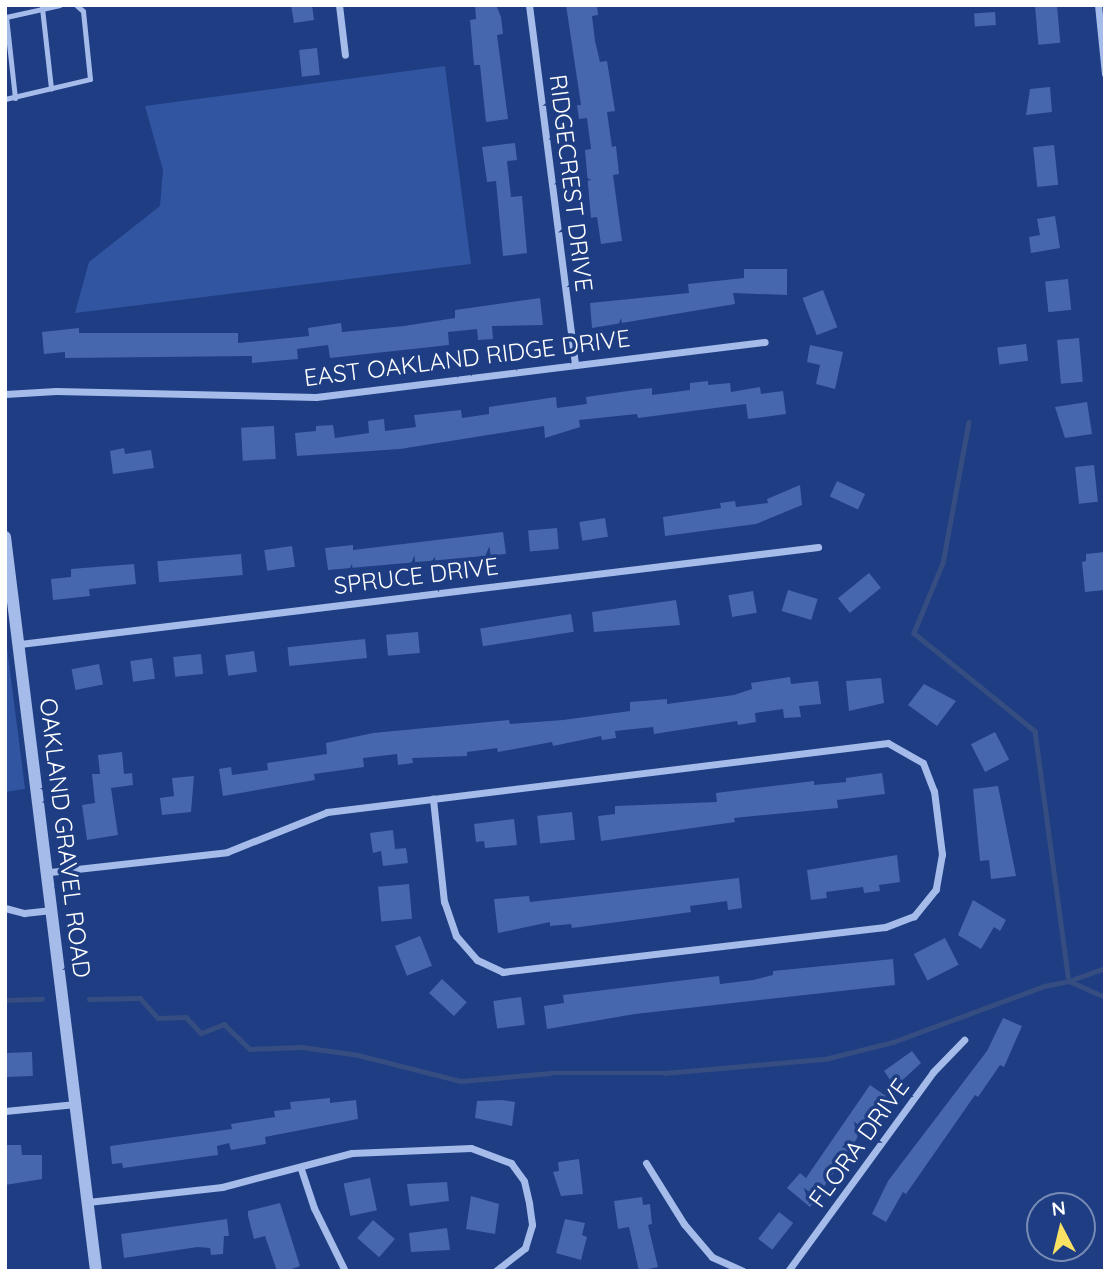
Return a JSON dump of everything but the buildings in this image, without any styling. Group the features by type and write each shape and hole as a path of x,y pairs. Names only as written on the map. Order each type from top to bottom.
{"street":[{"path":"339,5 345,55"},
{"name":"RIDGECREST DRIVE","path":"529,5 575,365"},
{"path":"1098,5 1105,74"},
{"name":"EAST OAKLAND RIDGE DRIVE","path":"5,394 56,391 316,397 765,342"},
{"name":"OAKLAND GRAVEL ROAD","path":"5,537 50,872 96,1271"},
{"name":"SPRUCE DRIVE","path":"20,644 818,547"},
{"path":"50,872 227,852 327,812 888,743 923,763 934,791 942,854 936,889 914,916 885,927 503,972 477,960 456,936 444,902 433,799"},
{"path":"5,908 24,913 53,909"},
{"name":"FLORA DRIVE","path":"788,1271 933,1072 964,1040"},
{"path":"5,1111 76,1104"},
{"path":"88,1202 222,1187 301,1169 352,1153 471,1148 492,1152 511,1163 523,1181 531,1225 526,1248 496,1271"},
{"path":"646,1163 684,1224 712,1257 743,1271"},
{"path":"301,1169 314,1208 345,1271"}],"lane":[{"path":"15,98 6,17 60,5"},
{"path":"5,100 90,79 83,11 76,5"},
{"path":"42,8 51,88"}],"shaded area":[{"path":"445,66 471,264 75,313 89,262 160,206 163,170 145,106"},
{"path":"5,632 25,789 5,792"}],"waterway":[{"path":"969,422 943,563 914,633 1035,731 1069,981 1105,968"},
{"path":"89,999 140,998 158,1018 186,1017 201,1033 224,1024 250,1049 302,1047 358,1055 461,1081 551,1073 664,1073 825,1059 893,1042 1044,986 1069,981 1105,997"},
{"path":"5,1000 42,999"}]}
